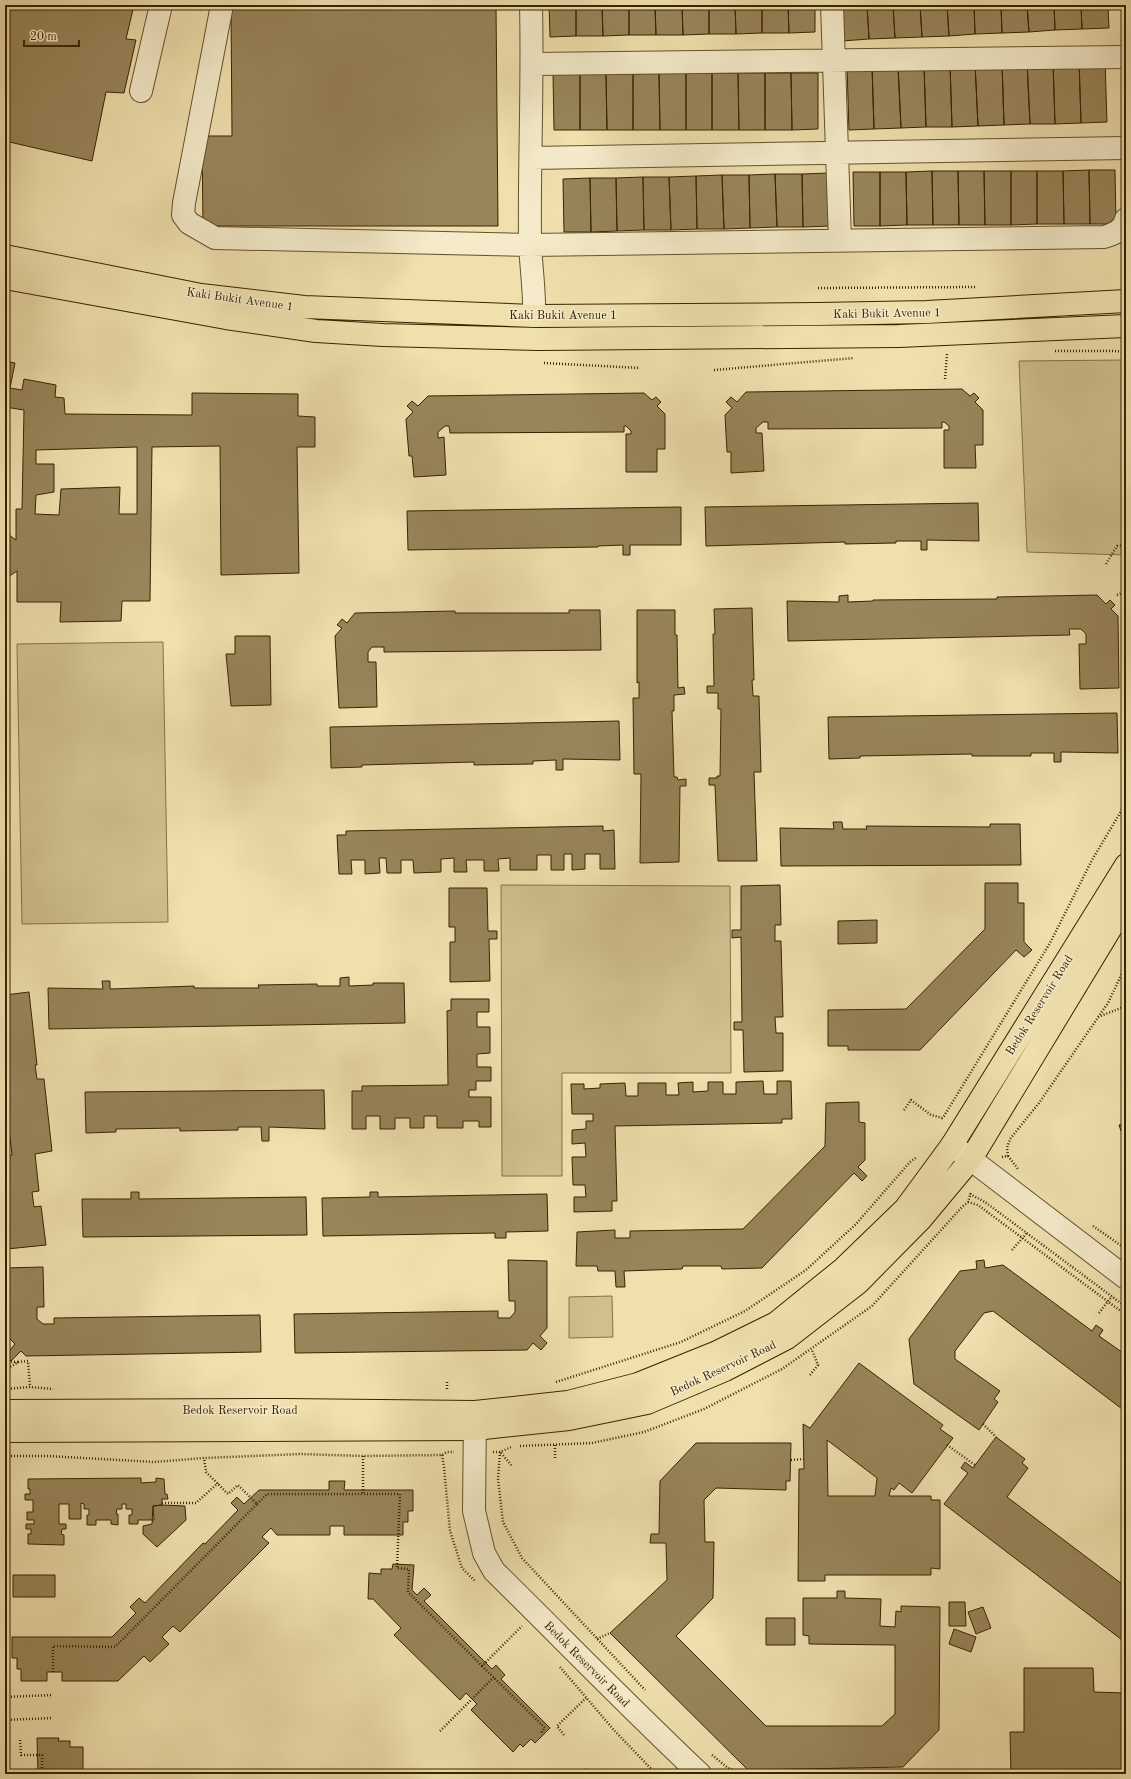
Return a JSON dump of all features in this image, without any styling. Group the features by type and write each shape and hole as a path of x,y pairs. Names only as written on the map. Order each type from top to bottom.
{"main road":[{"name":"Kaki Bukit Avenue 1","path":"5,256 201,294 304,307 534,316 927,312 1126,301"},
{"name":"Kaki Bukit Avenue 1","path":"5,278 226,318 316,331 383,336 538,339 892,336 1126,326"},
{"name":"Bedok Reservoir Road","path":"475,1421 568,1402 638,1384 715,1353 776,1323 844,1268 905,1209 952,1145 1126,865"},
{"name":"Bedok Reservoir Road","path":"5,1411 285,1420 475,1421 569,1419 647,1403 725,1370 787,1338 858,1283 921,1220 971,1159 1126,904"},
{"name":"Bedok Reservoir Road","path":"5,1431 285,1420"}],"street":[{"path":"141,91 161,5"},
{"path":"222,5 184,203 183,215 189,223 215,238 530,245 1104,237 1117,232 1125,224 1126,219"},
{"path":"531,5 532,64 530,245 535,297 534,316"},
{"path":"832,5 840,240"},
{"path":"532,64 1126,57"},
{"path":"531,158 1126,148"},
{"path":"952,1145 1126,1278"},
{"name":"Bedok Reservoir Road","path":"475,1421 474,1511 484,1553 494,1571 632,1710 700,1774"}],"path":[{"path":"818,288 984,287"},
{"path":"1052,351 1117,351 1126,353"},
{"path":"945,379 947,354"},
{"path":"940,355 955,354"},
{"path":"714,370 856,358"},
{"path":"544,363 640,368"},
{"path":"1106,564 1116,546 1126,546"},
{"path":"1117,595 1126,591"},
{"path":"904,1110 911,1100 931,1115 942,1118 944,1116 1050,943 1092,860 1126,803"},
{"path":"996,1158 1008,1156 1007,1148 1010,1139 1038,1103 1108,1003 1126,965"},
{"path":"1098,1017 1126,1006"},
{"path":"554,1382 681,1342 745,1311 806,1270 856,1224 910,1162 916,1157 922,1156"},
{"path":"970,1194 985,1202 1126,1307"},
{"path":"968,1202 978,1205 1126,1315"},
{"path":"1012,1250 1027,1233"},
{"path":"1099,1313 1112,1296"},
{"path":"810,1375 818,1365 812,1350"},
{"path":"5,1361 28,1361 30,1387 5,1389"},
{"path":"10,1367 18,1362"},
{"path":"447,1382 447,1392"},
{"path":"983,1424 996,1437"},
{"path":"555,1445 555,1460"},
{"path":"947,1445 975,1465"},
{"path":"5,1456 48,1456 154,1462 204,1458 300,1454 363,1456 442,1455 447,1452"},
{"path":"512,1466 500,1452 498,1479 503,1522 522,1558 646,1692"},
{"path":"363,1456 363,1494"},
{"path":"204,1458 206,1472 228,1494 238,1485 257,1504"},
{"path":"791,1460 804,1459"},
{"path":"162,1503 196,1503 218,1484"},
{"path":"53,1672 53,1646 115,1647 267,1494 400,1494 398,1568 409,1569 408,1592 545,1728 542,1732 544,1734"},
{"path":"482,1666 523,1625 528,1630"},
{"path":"597,1639 610,1633"},
{"path":"556,1663 613,1729 656,1774"},
{"path":"440,1731 494,1677"},
{"path":"5,1697 53,1695"},
{"path":"564,1735 557,1726 586,1698"},
{"path":"5,1720 53,1718"},
{"path":"20,1740 21,1755 42,1754 42,1774"},
{"path":"710,1754 728,1768 744,1774"},
{"path":"582,1774 588,1768"}],"shaded area":[{"path":"1126,360 1126,555 1027,552 1019,361"},
{"path":"163,642 168,922 22,924 17,644"},
{"path":"501,885 730,886 731,1073 562,1073 562,1176 502,1176"},
{"path":"612,1296 613,1337 569,1338 569,1297"}],"building":[{"path":"5,5 134,5 126,39 136,40 124,93 106,92 92,161 5,141"},
{"path":"231,5 496,5 498,226 203,226 202,136 232,136"},
{"path":"549,5 576,5 576,36 550,37"},
{"path":"576,5 602,5 603,36 576,36"},
{"path":"602,5 629,5 629,35 603,36"},
{"path":"629,5 655,5 656,35 629,35"},
{"path":"655,5 682,5 683,35 656,35"},
{"path":"682,5 709,5 709,34 683,35"},
{"path":"709,5 735,5 736,34 709,34"},
{"path":"735,5 762,5 762,33 736,34"},
{"path":"762,5 788,5 789,33 762,33"},
{"path":"788,5 815,5 815,32 789,33"},
{"path":"840,5 867,5 869,39 842,41"},
{"path":"867,5 893,5 895,38 869,39"},
{"path":"893,5 920,5 922,37 895,38"},
{"path":"920,5 947,5 949,36 922,37"},
{"path":"947,5 974,5 975,34 949,36"},
{"path":"974,5 1001,5 1002,33 975,34"},
{"path":"1001,5 1027,5 1029,32 1002,33"},
{"path":"1027,5 1054,5 1055,30 1029,32"},
{"path":"1054,5 1081,5 1082,29 1055,30"},
{"path":"1081,5 1108,5 1109,28 1082,29"},
{"path":"1079,60 1105,60 1107,122 1081,123"},
{"path":"1079,60 1081,123 1055,124 1053,61"},
{"path":"1053,61 1055,124 1030,124 1027,62"},
{"path":"1027,62 1030,124 1004,125 1002,63"},
{"path":"975,63 1002,63 1004,125 978,126"},
{"path":"975,63 978,126 952,127 950,64"},
{"path":"950,64 952,127 926,127 924,65"},
{"path":"924,65 926,127 901,128 898,66"},
{"path":"872,66 898,66 901,128 874,129"},
{"path":"872,66 874,129 849,130 847,67"},
{"path":"580,73 606,74 607,130 580,130"},
{"path":"580,73 580,130 554,130 553,74"},
{"path":"659,73 686,73 686,130 660,130"},
{"path":"659,73 660,130 633,130 633,74"},
{"path":"686,73 712,73 712,130 686,130"},
{"path":"712,73 738,73 739,130 712,130"},
{"path":"738,73 765,73 765,130 739,130"},
{"path":"765,73 791,73 792,130 765,130"},
{"path":"791,73 818,73 818,129 792,130"},
{"path":"606,74 633,74 633,130 607,130"},
{"path":"1089,170 1115,170 1116,224 1090,224"},
{"path":"1089,170 1090,224 1064,224 1063,171"},
{"path":"932,171 933,225 907,225 906,172"},
{"path":"932,171 958,171 959,225 933,225"},
{"path":"958,171 984,171 985,225 959,225"},
{"path":"984,171 1011,171 1011,225 985,225"},
{"path":"1011,171 1037,171 1037,224 1011,225"},
{"path":"1037,171 1063,171 1064,224 1037,224"},
{"path":"853,172 880,172 880,226 854,226"},
{"path":"880,172 906,172 907,225 880,226"},
{"path":"829,173 830,226 803,227 802,174"},
{"path":"775,174 777,227 750,228 749,175"},
{"path":"775,174 802,174 803,227 777,227"},
{"path":"722,175 724,229 697,229 696,176"},
{"path":"722,175 749,175 750,228 724,229"},
{"path":"696,176 697,229 671,230 669,177"},
{"path":"643,177 644,230 617,231 616,178"},
{"path":"643,177 669,177 671,230 644,230"},
{"path":"590,178 591,232 564,232 563,179"},
{"path":"590,178 616,178 617,231 591,232"},
{"path":"5,361 15,363 10,388 22,390 24,379 56,385 55,397 64,398 65,414 192,415 192,393 298,394 298,416 315,417 315,447 297,447 299,573 221,575 220,446 152,447 150,601 122,601 121,621 60,622 61,602 17,602 17,571 5,579 5,532 16,540 16,509 22,509 24,410 5,407","holes":["137,447 137,514 119,514 120,487 61,489 59,515 35,514 36,495 54,492 54,464 36,464 36,450"]},
{"path":"962,389 970,396 974,393 979,398 975,402 983,410 983,445 975,445 976,468 944,468 944,430 949,430 949,426 944,422 942,422 942,428 768,429 768,422 763,422 756,428 756,433 762,433 764,471 731,473 731,452 727,452 725,415 732,408 726,402 731,397 737,402 746,392"},
{"path":"644,393 652,400 656,397 661,402 657,406 665,414 665,449 657,449 657,472 626,472 626,434 631,434 631,431 626,426 624,426 624,432 450,433 449,426 445,426 438,432 438,438 444,437 446,475 414,477 412,456 409,456 406,419 413,412 407,406 412,401 418,406 428,396"},
{"path":"978,503 979,541 927,540 927,550 921,550 921,541 896,541 896,543 845,544 845,542 706,546 705,507"},
{"path":"681,507 681,545 630,545 630,555 623,555 623,545 598,547 408,550 407,511"},
{"path":"848,595 848,602 873,600 997,599 997,597 1097,595 1106,604 1110,600 1115,605 1111,609 1118,616 1119,688 1080,689 1079,644 1086,644 1086,634 1081,629 1069,629 1070,635 788,641 787,601 839,602 839,596"},
{"path":"752,608 754,680 752,680 753,696 759,696 761,772 754,772 757,861 718,861 715,785 709,785 709,778 717,778 717,776 720,776 721,709 718,709 718,693 707,693 707,686 714,686 714,609"},
{"path":"569,610 600,610 601,650 384,652 384,647 372,647 368,652 368,662 376,662 377,707 339,708 335,636 342,628 337,625 342,619 347,623 355,613 455,611 455,613 569,613"},
{"path":"637,610 675,610 678,688 684,687 685,694 674,695 674,711 672,711 674,777 677,777 678,780 686,779 686,786 680,786 679,862 640,863 641,774 634,774 633,698 639,698 639,682 637,683"},
{"path":"235,636 270,636 271,705 231,706 226,654 235,654"},
{"path":"1117,713 1118,753 1061,752 1061,762 1054,762 1054,753 1031,753 1031,756 972,756 972,754 860,756 860,758 829,759 828,717"},
{"path":"619,721 620,760 563,759 563,770 556,770 556,760 533,761 533,764 474,765 474,762 362,765 362,767 331,768 330,727"},
{"path":"833,822 842,822 843,829 867,829 866,826 990,827 990,824 1020,824 1021,865 781,866 780,828 834,829"},
{"path":"603,826 603,831 614,830 615,869 600,869 600,854 585,854 585,869 572,870 572,854 564,854 564,870 551,870 551,855 537,855 537,870 510,870 510,858 498,859 499,871 484,871 484,860 466,860 467,872 454,872 454,858 441,859 441,872 414,873 413,860 401,860 401,873 387,873 386,858 379,858 380,873 365,874 365,860 351,860 352,874 339,874 337,835 346,835 346,831"},
{"path":"985,883 1018,883 1018,903 1024,903 1024,942 1032,950 1024,957 1016,950 920,1050 848,1050 848,1046 828,1046 828,1010 906,1009 985,929"},
{"path":"780,885 781,925 775,925 775,941 781,941 783,1017 775,1017 776,1033 783,1033 783,1071 744,1072 743,1030 734,1030 734,1022 742,1022 741,937 732,938 732,930 741,930 741,886"},
{"path":"449,888 487,888 488,931 497,931 497,939 489,939 490,981 450,982 450,942 455,942 455,927 449,927"},
{"path":"877,920 877,943 838,944 838,921"},
{"path":"349,977 349,986 373,985 373,983 404,983 405,1023 49,1029 48,988 103,989 102,981 110,981 110,989 194,986 194,988 259,988 258,985 317,984 317,986 340,986 340,978"},
{"path":"29,992 37,1065 35,1065 37,1079 44,1079 52,1151 35,1154 39,1191 32,1192 34,1207 41,1206 46,1245 7,1249 5,1233 5,1156 12,1155 5,1096 5,995"},
{"path":"451,999 489,999 489,1012 477,1012 477,1027 490,1027 490,1053 477,1054 477,1067 491,1067 491,1081 476,1081 476,1090 469,1090 469,1097 491,1097 491,1127 479,1127 479,1121 463,1121 463,1128 437,1128 437,1116 424,1116 424,1128 410,1128 410,1118 395,1118 395,1129 380,1129 380,1116 366,1116 366,1129 352,1129 352,1091 362,1091 362,1086 448,1085 447,1011 451,1010"},
{"path":"763,1081 764,1094 777,1094 777,1081 791,1081 792,1119 782,1119 782,1123 615,1126 617,1201 612,1201 612,1211 574,1212 574,1197 586,1197 585,1185 573,1185 572,1157 586,1157 585,1143 572,1144 572,1130 586,1129 586,1121 593,1121 593,1114 572,1114 571,1084 584,1084 584,1089 600,1088 600,1084 625,1083 626,1096 638,1096 638,1083 666,1083 666,1095 679,1095 678,1083 693,1082 693,1092 708,1091 708,1082 723,1082 723,1094 736,1094 736,1082"},
{"path":"324,1090 325,1129 269,1127 269,1141 262,1141 261,1127 238,1127 238,1130 180,1131 180,1128 116,1129 116,1132 86,1133 85,1092"},
{"path":"859,1102 859,1122 865,1123 865,1160 858,1167 867,1176 862,1181 854,1173 762,1268 722,1269 721,1266 683,1266 682,1269 624,1271 625,1287 616,1287 615,1271 598,1271 597,1266 576,1266 577,1232 615,1230 615,1238 630,1238 630,1231 743,1229 825,1146 826,1103"},
{"path":"1126,1123 1126,1131 1121,1131 1119,1125"},
{"path":"131,1192 139,1192 139,1199 306,1197 307,1235 83,1237 82,1199 131,1199"},
{"path":"370,1192 378,1192 378,1197 547,1194 548,1231 506,1232 506,1238 495,1238 495,1233 323,1236 322,1198 370,1197"},
{"path":"508,1260 547,1261 547,1328 540,1336 547,1343 541,1350 533,1343 527,1350 295,1353 294,1314 498,1311 498,1318 510,1318 515,1312 515,1301 509,1301"},
{"path":"984,1260 985,1268 1003,1265 1092,1331 1096,1325 1103,1330 1099,1336 1126,1355 1126,1412 993,1311 984,1313 955,1351 955,1359 1000,1391 994,1399 998,1402 979,1430 914,1384 909,1339 960,1271 977,1269 976,1261"},
{"path":"43,1267 44,1307 37,1307 37,1319 43,1324 54,1324 54,1318 260,1315 261,1352 26,1356 21,1351 11,1361 5,1356 15,1344 7,1336 5,1268"},
{"path":"859,1363 943,1425 940,1429 953,1438 912,1493 899,1483 894,1490 891,1488 889,1496 931,1496 931,1500 940,1500 940,1569 931,1568 931,1575 825,1575 825,1581 798,1581 799,1469 804,1469 803,1424 810,1428","holes":["827,1440 877,1478 875,1496 828,1496"]},
{"path":"996,1437 1025,1459 1022,1463 1028,1468 1007,1497 1126,1587 1126,1643 944,1504 968,1473 961,1468 965,1462 973,1468"},
{"path":"696,1443 791,1443 790,1481 786,1481 786,1490 716,1488 704,1500 705,1542 714,1542 713,1598 676,1636 766,1726 882,1726 895,1714 895,1645 809,1644 809,1636 803,1635 803,1598 837,1598 837,1591 845,1591 845,1598 881,1599 880,1626 895,1627 896,1611 901,1612 901,1606 940,1607 939,1730 903,1767 748,1770 610,1633 667,1580 666,1543 650,1543 651,1534 659,1534 660,1481"},
{"path":"141,1478 141,1483 156,1482 156,1478 164,1479 165,1494 167,1494 168,1499 162,1499 162,1505 153,1506 154,1520 138,1520 138,1524 129,1524 129,1515 132,1515 132,1509 126,1509 126,1504 122,1504 122,1509 117,1509 116,1514 118,1514 118,1525 111,1524 111,1520 96,1520 96,1525 87,1525 87,1515 89,1515 89,1509 84,1509 84,1504 81,1503 81,1519 69,1519 69,1504 59,1504 59,1524 66,1524 66,1529 62,1529 61,1534 64,1535 64,1545 28,1544 28,1534 31,1534 31,1529 26,1529 26,1524 34,1524 34,1520 27,1520 27,1512 33,1512 33,1500 25,1500 25,1494 30,1494 30,1489 28,1489 28,1479"},
{"path":"329,1481 345,1481 344,1490 413,1490 413,1511 408,1511 408,1522 403,1522 403,1535 344,1535 344,1526 330,1526 330,1535 277,1535 271,1528 262,1537 269,1543 180,1632 173,1626 162,1637 169,1644 150,1662 144,1656 118,1681 62,1681 62,1672 47,1672 47,1681 21,1681 21,1669 17,1669 17,1658 12,1658 12,1637 112,1637 136,1613 130,1607 139,1598 145,1603 203,1543 205,1544 238,1510 231,1503 237,1497 244,1504 259,1490 329,1490"},
{"path":"153,1506 185,1506 186,1520 157,1547 143,1534 143,1526 152,1524"},
{"path":"393,1564 414,1565 412,1590 417,1595 424,1588 431,1595 424,1601 492,1669 496,1665 505,1675 501,1679 550,1728 535,1743 531,1739 523,1747 520,1744 513,1752 471,1710 477,1704 466,1693 460,1700 394,1635 401,1628 373,1599 368,1599 369,1573 381,1574 381,1569 392,1569"},
{"path":"13,1575 55,1575 55,1597 13,1597"},
{"path":"949,1602 965,1602 966,1626 949,1626"},
{"path":"983,1607 991,1628 976,1634 968,1612"},
{"path":"766,1618 795,1618 795,1645 766,1645"},
{"path":"954,1629 976,1637 971,1652 949,1644"},
{"path":"1024,1668 1093,1668 1094,1692 1126,1693 1126,1774 1011,1774 1010,1732 1024,1732"},
{"path":"37,1738 59,1738 58,1741 70,1741 70,1747 83,1747 83,1774 38,1774"}]}
